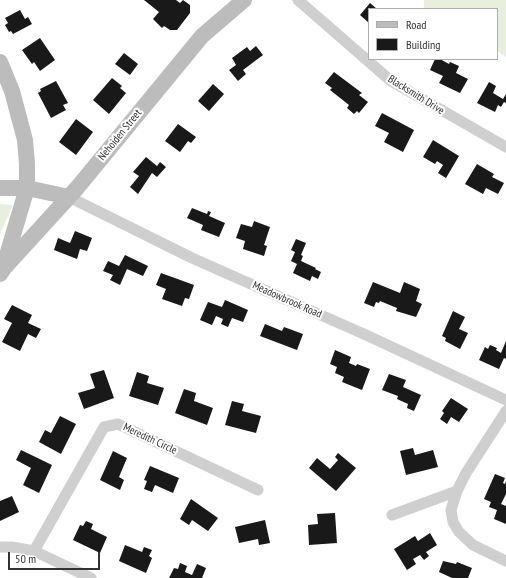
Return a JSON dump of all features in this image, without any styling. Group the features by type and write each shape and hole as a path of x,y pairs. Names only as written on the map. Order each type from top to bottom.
{"street":[{"name":"Nehoiden Street","path":"2,271 69,197 202,36 244,0"},
{"name":"Blacksmith Drive","path":"298,0 391,81 506,147"},
{"path":"0,62 12,91 25,140 27,188 2,271"},
{"path":"0,188 27,188 69,197"},
{"name":"Meadowbrook Road","path":"69,197 192,258 366,335 506,400"},
{"path":"506,411 466,473 457,491 451,510 453,522 459,532 473,546 506,561"},
{"name":"Meredith Circle","path":"34,551 104,427 118,424 258,490"},
{"path":"392,515 457,491"},
{"path":"0,547 12,547 34,551 91,578"}],"green space":[{"path":"424,0 506,0 506,57 498,52 498,8 424,8"},
{"path":"0,204 13,205 0,234"}],"building":[{"path":"144,0 176,0 180,3 183,0 190,5 190,13 177,30 170,30 164,26 162,28 153,19 159,12"},
{"path":"370,3 376,8 368,8 368,22 360,15"},
{"path":"20,10 25,19 28,17 32,24 13,34 11,31 9,32 5,25 8,23 5,18"},
{"path":"40,38 55,60 40,71 34,62 32,64 22,50"},
{"path":"256,46 263,55 243,70 246,74 238,81 229,70 236,65 232,58 247,47 250,51"},
{"path":"124,53 138,64 130,75 115,64"},
{"path":"435,60 442,60 449,64 450,62 459,66 456,73 468,79 460,93 439,83 443,76 430,70"},
{"path":"334,72 362,93 359,95 368,102 359,113 357,111 354,114 347,108 349,105 330,90 332,88 325,83"},
{"path":"112,78 122,86 120,88 126,93 109,114 93,100"},
{"path":"56,81 68,103 63,105 66,110 51,118 38,93 41,91 40,89"},
{"path":"489,82 496,86 493,93 503,99 506,94 506,103 504,102 501,107 498,105 495,112 477,103"},
{"path":"213,84 224,94 209,111 198,101"},
{"path":"382,113 414,130 403,152 384,142 389,133 375,126"},
{"path":"76,119 93,132 76,155 59,142"},
{"path":"178,124 196,137 191,143 188,141 180,152 165,141"},
{"path":"433,140 459,156 446,178 438,173 443,165 437,161 435,164 423,157"},
{"path":"146,157 157,166 160,162 166,167 157,177 152,173 138,194 130,187 139,176 133,172"},
{"path":"477,164 494,174 492,177 504,183 498,194 486,188 483,194 465,184"},
{"path":"192,208 207,214 208,211 211,212 209,216 225,223 219,237 201,230 203,225 187,218"},
{"path":"254,221 270,227 264,245 267,246 264,256 243,249 245,241 236,238 241,224 252,227"},
{"path":"75,231 92,238 87,251 80,249 77,259 54,250 58,238 70,243"},
{"path":"296,239 306,243 301,255 303,256 301,261 321,272 318,279 312,276 310,281 293,273 297,264 291,261 295,252 291,250"},
{"path":"125,255 148,266 143,276 127,269 120,285 110,280 113,275 103,271 108,261 119,266"},
{"path":"161,273 194,285 189,299 185,298 182,306 162,299 166,289 156,285"},
{"path":"373,282 400,293 404,282 420,289 416,301 422,304 416,317 396,311 397,308 380,301 379,303 376,302 374,307 364,303"},
{"path":"225,300 248,310 243,322 232,318 228,327 221,324 223,319 216,316 212,325 200,320 208,302 222,307"},
{"path":"12,305 32,315 28,323 41,329 36,338 28,334 20,351 2,342 12,323 4,319"},
{"path":"453,311 465,317 459,329 468,333 460,349 445,341 446,338 442,336"},
{"path":"265,324 282,331 284,327 303,334 297,350 260,336"},
{"path":"506,341 506,359 504,358 499,369 479,360 485,347 488,349 490,345 497,348 496,350 501,353"},
{"path":"335,350 351,357 349,363 356,366 357,364 370,369 362,390 342,382 344,377 335,373 337,367 330,364"},
{"path":"104,370 114,398 84,409 78,393 95,388 90,374"},
{"path":"137,372 149,376 147,383 164,388 158,405 129,396"},
{"path":"389,374 406,380 403,387 421,395 414,411 407,408 408,404 397,399 398,396 382,390"},
{"path":"184,389 196,393 194,401 213,408 207,425 175,413"},
{"path":"451,398 468,409 459,422 451,417 447,424 440,419 444,413 442,411"},
{"path":"232,401 244,404 242,411 261,416 256,433 225,425"},
{"path":"60,416 76,424 61,454 39,442 45,430 51,433"},
{"path":"413,448 415,455 433,450 438,467 406,475 400,451"},
{"path":"21,450 52,465 39,493 23,485 31,468 16,460"},
{"path":"113,451 127,458 119,477 124,480 120,490 100,480"},
{"path":"338,453 356,468 336,491 309,468 317,458 330,469 338,460 335,457"},
{"path":"150,466 179,478 173,493 155,485 152,492 144,489 147,481 144,480"},
{"path":"495,474 505,478 503,483 505,484 506,481 506,494 501,504 506,506 506,524 494,519 497,510 489,507 491,502 484,499"},
{"path":"12,496 19,512 0,521 0,501"},
{"path":"191,499 218,518 208,531 192,520 189,525 180,519"},
{"path":"335,513 337,543 309,545 308,525 318,524 317,514"},
{"path":"265,520 270,543 259,545 258,539 239,543 235,527"},
{"path":"86,521 93,524 91,529 107,537 100,553 73,540 80,525 83,526"},
{"path":"430,533 437,545 426,552 429,556 424,560 420,555 413,559 416,564 407,570 394,549 415,536 418,541"},
{"path":"125,545 142,552 144,547 152,550 149,556 152,558 146,573 119,561"},
{"path":"443,561 456,564 457,562 472,568 468,578 452,578 439,572"},
{"path":"180,563 187,566 185,572 192,575 197,564 206,568 202,578 169,578 174,568 178,569"}]}
